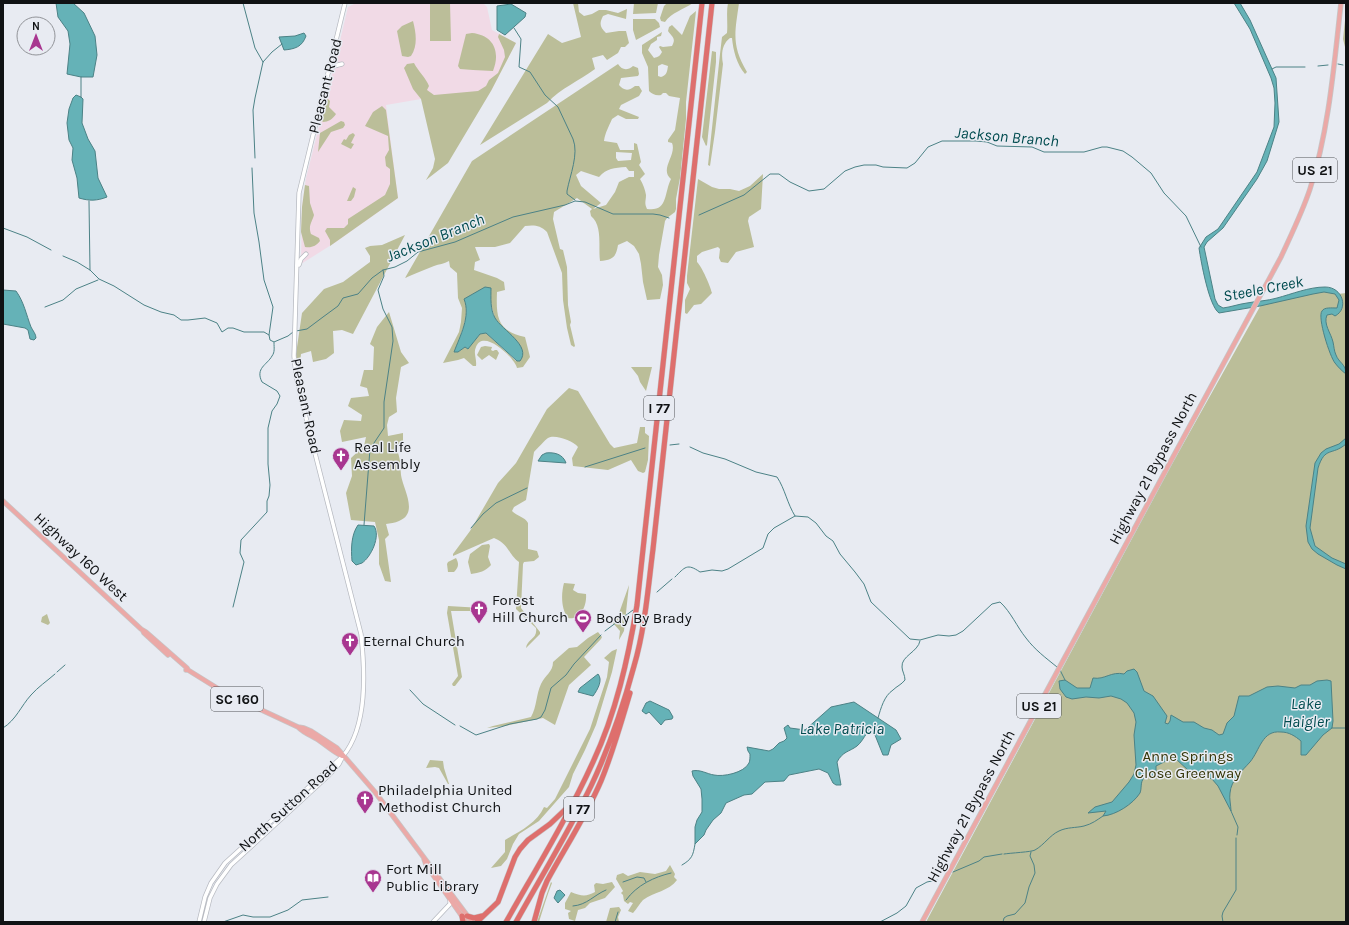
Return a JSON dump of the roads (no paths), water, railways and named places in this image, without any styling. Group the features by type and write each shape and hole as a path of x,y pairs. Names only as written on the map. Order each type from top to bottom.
{"highway":[{"name":"I 77","path":"506,922 594,761 611,716 627,662 638,605 702,3"},
{"name":"I 77","path":"516,922 591,786 608,746 635,665 647,600 712,3"},
{"path":"534,922 547,881 592,800 607,765 618,735 630,692 632,676"},
{"path":"477,922 498,902 520,849 528,840 550,824 572,803"},
{"path":"465,919 483,916"}],"main road":[{"name":"Pleasant Road","path":"343,756 348,750 360,720 363,654 361,634 296,376 294,356 300,186 346,3"},
{"name":"Highway 21 Bypass North","path":"922,922 1281,257 1300,216 1310,188 1327,118 1341,3"},
{"path":"328,73 334,66 342,64"},
{"path":"298,267 301,259 306,254"},
{"name":"Highway 160 West","path":"3,502 172,659 186,670 225,694 298,727 336,753 343,756 375,792 423,857 465,919"},
{"name":"North Sutton Road","path":"199,922 208,890 225,863 343,756"},
{"name":"North Sutton Road","path":"204,922 210,898 217,884 231,865 332,773 340,764 343,756"},
{"name":"Highway 160 West","path":"423,857 426,865 450,899 452,905 465,919 472,922"},
{"path":"433,922 452,905"}],"water":[{"path":"56,3 73,3 84,13 95,36 97,55 93,77 81,77 67,74 70,44 68,31 58,17"},
{"path":"1234,3 1240,3 1250,20 1276,78 1279,122 1267,161 1257,179 1223,228 1207,242 1204,247 1215,299 1218,305 1223,308 1244,303 1273,299 1313,288 1331,288 1340,294 1343,304 1342,309 1335,316 1332,314 1327,315 1326,322 1335,353 1337,358 1344,366 1346,374 1337,366 1333,359 1327,345 1321,321 1322,311 1324,309 1337,308 1339,300 1335,294 1324,292 1219,313 1215,309 1209,293 1199,248 1206,237 1218,229 1257,172 1274,127 1275,103 1274,88 1271,78 1250,29"},
{"path":"511,4 526,13 525,17 505,35 497,30 497,6"},
{"path":"304,33 306,36 300,45 292,49 284,50 279,37 295,36"},
{"path":"76,95 83,99 82,123 88,139 95,151 98,178 107,197 96,200 79,198 77,178 72,160 73,148 69,140 67,123 69,109 73,98"},
{"path":"485,287 491,288 493,315 515,338 522,350 523,355 520,361 517,361 486,333 480,334 468,349 465,347 458,352 454,352 462,333 465,319 466,306 464,299"},
{"path":"3,290 16,291 19,295 31,327 36,335 34,340 30,339 28,330 25,328 3,324"},
{"path":"1346,438 1346,444 1341,448 1326,454 1318,468 1310,528 1315,546 1332,558 1346,564 1346,569 1318,554 1312,549 1308,542 1306,526 1315,463 1321,453 1326,449 1339,444"},
{"path":"546,453 558,454 565,460 566,463 538,461 542,455"},
{"path":"358,525 374,526 376,530 376,541 369,556 362,563 356,565 352,561 352,547 354,533"},
{"name":"Lake Haigler","path":"1134,669 1137,672 1144,691 1153,696 1167,716 1165,723 1168,724 1171,715 1183,722 1194,722 1204,728 1212,730 1219,735 1223,734 1227,723 1234,716 1239,696 1249,696 1267,687 1278,686 1295,688 1301,685 1310,685 1317,681 1331,681 1332,728 1323,735 1306,755 1301,755 1301,741 1294,736 1284,732 1275,732 1265,737 1250,762 1232,784 1230,795 1231,811 1218,786 1212,779 1189,771 1176,759 1170,759 1156,766 1156,776 1148,776 1144,778 1140,793 1124,808 1113,814 1103,816 1106,811 1088,813 1095,807 1112,802 1134,774 1136,765 1134,735 1136,722 1134,713 1127,703 1121,699 1111,696 1072,699 1066,697 1060,689 1059,681 1065,680 1077,688 1090,688 1093,678 1101,678 1119,673 1124,674 1127,671"},
{"path":"598,674 600,682 593,696 578,692 580,688"},
{"path":"650,701 669,710 673,717 672,719 665,720 661,725 649,712 646,714 642,711 646,703"},
{"name":"Lake Patricia","path":"854,702 896,730 901,739 891,745 888,755 883,755 875,735 867,733 858,745 839,758 837,762 841,785 836,785 833,783 828,773 819,769 789,775 784,781 765,782 752,794 744,795 726,803 721,813 713,820 704,835 695,844 695,827 702,812 702,799 701,789 693,776 692,771 701,771 718,775 728,775 738,772 749,762 750,754 747,747 769,751 787,738 784,728 788,725 790,728 805,730 831,707"},
{"path":"560,890 565,895 558,903 554,898 557,891"}],"waterway":[{"path":"243,3 255,48 263,62"},
{"path":"514,28 521,39 519,67 530,72 545,95 558,107 573,139 575,145 575,158 567,194 575,200"},
{"path":"255,158 253,110 263,62 282,44"},
{"path":"1338,64 1343,65"},
{"path":"1318,66 1328,65"},
{"path":"1272,69 1276,67 1305,67"},
{"path":"81,77 81,97"},
{"name":"Jackson Branch","path":"699,215 744,195 770,174 779,174 790,182 809,191 824,189 845,171 855,167 876,165 883,167 907,168 915,163 928,147 942,141 987,142 997,146 1032,147 1044,152 1084,152 1107,147 1123,151 1151,173 1164,193 1186,216 1201,247"},
{"path":"252,168 254,213 264,280 273,307 269,335 270,340 274,342"},
{"path":"89,201 90,270"},
{"name":"Jackson Branch","path":"296,331 307,329 338,306 343,298 358,294 372,278 383,270 395,267 407,261 418,252 455,242 513,217 565,205 575,201 585,202 613,214 653,214 669,218"},
{"name":"Jackson Branch","path":"3,228 27,237 51,250"},
{"name":"Jackson Branch","path":"63,256 77,262 90,270 99,279 114,286 144,305 161,312 174,315 181,320 205,318 217,323 222,332 228,328 233,328 244,332 264,332 269,335"},
{"path":"364,525 370,449 384,428 384,402 393,341 392,327 383,309 378,290 384,276 383,270"},
{"path":"45,307 63,300 76,289 98,280"},
{"name":"Jackson Branch","path":"274,342 288,336 293,332"},
{"path":"233,607 244,562 240,553 241,540 267,512 267,501 270,485 268,464 268,428 272,411 280,396 277,391 262,382 260,373 262,367 273,354 274,343"},
{"path":"670,445 679,444"},
{"path":"690,447 756,472 777,477 795,516"},
{"path":"585,467 645,448"},
{"path":"471,528 483,514 496,503 527,488"},
{"path":"675,577 686,567 696,569 700,572 712,570 722,571 728,569 763,548 768,534 774,528 795,516 808,517 816,523 826,536 833,541 840,554 864,584 871,602 910,639 920,640 938,635 956,635 963,631 992,604 1000,602 1029,642 1057,667"},
{"path":"657,592 672,579"},
{"path":"605,631 633,610"},
{"path":"460,726 476,735 510,724 541,717 545,710 551,688 566,675 574,664 601,635"},
{"path":"878,718 883,702 887,696 905,680 902,663 919,645 920,641"},
{"path":"57,672 65,665"},
{"path":"1060,670 1065,680"},
{"path":"3,728 8,725 18,713 27,699 55,674"},
{"path":"410,690 423,704 455,725"},
{"path":"1332,728 1346,728"},
{"path":"1231,811 1238,827 1237,835"},
{"path":"1004,854 1033,851 1059,831 1087,825 1103,816"},
{"path":"1223,922 1223,912 1236,890 1236,838"},
{"path":"682,865 692,857 695,844"},
{"path":"1003,922 1004,918 1015,914 1025,903 1029,887 1035,873 1034,865 1030,856 1031,852"},
{"path":"953,872 979,861 984,857 1002,854"},
{"path":"626,900 635,890 646,882 671,873"},
{"path":"623,882 637,877 644,878 646,882"},
{"path":"880,922 897,913 906,906 916,888 927,882 937,880"},
{"path":"573,906 582,904 606,890"},
{"path":"223,922 243,915 253,917 270,917 288,910 302,900 328,897"},
{"path":"615,922 618,912"}],"place":[{"name":"Real Life Assembly","path":"341,471"},
{"name":"Forest Hill Church","path":"479,624"},
{"name":"Body By Brady","path":"583,633"},
{"name":"Eternal Church","path":"350,656"},
{"name":"Philadelphia United Methodist Church","path":"365,814"},
{"name":"Fort Mill Public Library","path":"373,893"}],"water label":[{"name":"Steele Creek","path":"1263,288"}],"park label":[{"name":"Anne Springs Close Greenway","path":"1188,764"}]}
